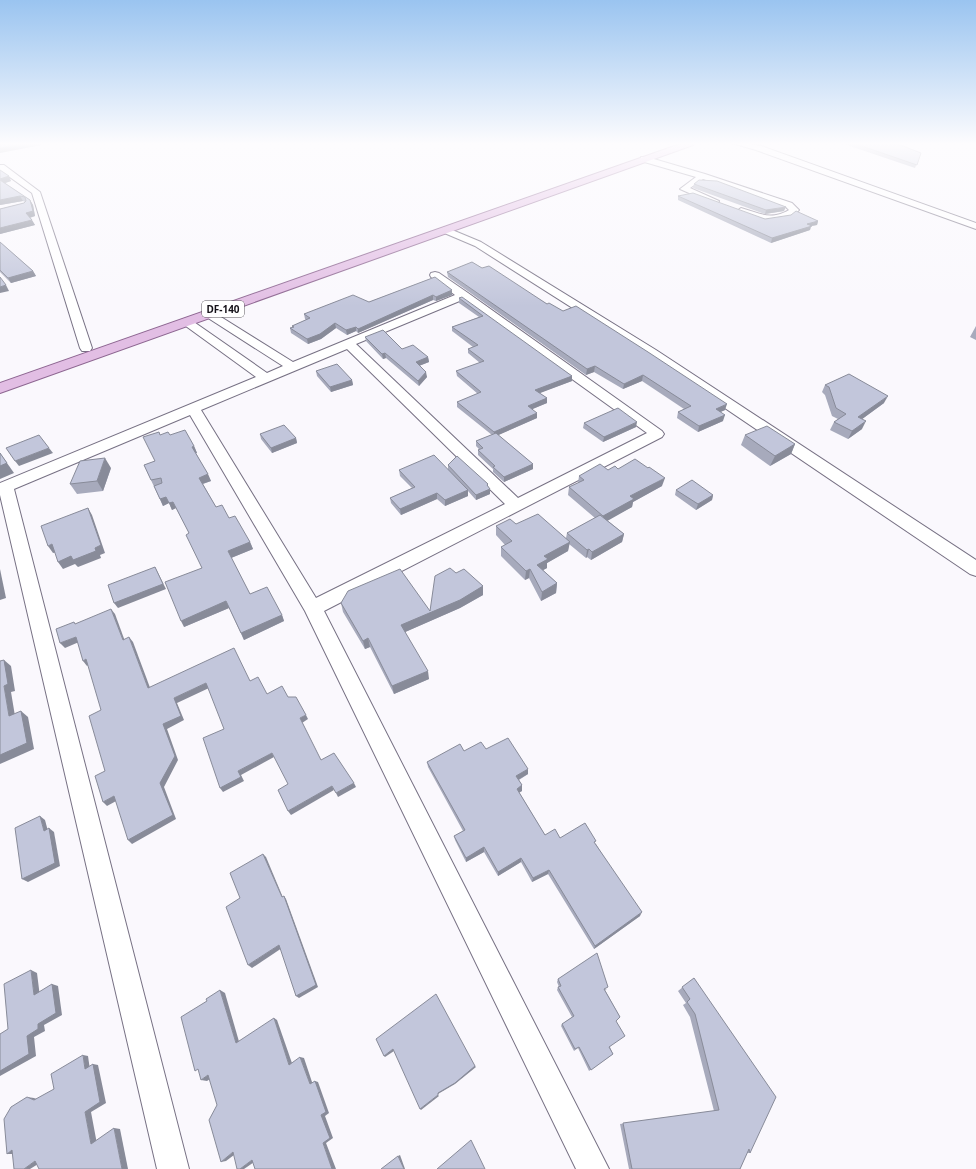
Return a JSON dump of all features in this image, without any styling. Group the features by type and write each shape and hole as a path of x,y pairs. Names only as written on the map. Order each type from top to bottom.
{"main road":[{"name":"DF-140","path":"0,376 86,348 520,198"},
{"name":"DF-140","path":"0,388 536,198"}],"street":[{"path":"38,198 86,348"},
{"path":"706,198 720,203"},
{"path":"735,208 764,219 786,216 795,210 789,205 767,198"},
{"path":"896,198 976,226"},
{"path":"445,230 478,244 652,353 976,569"},
{"path":"313,608 657,434 435,275"},
{"path":"173,1169 3,488 464,295"},
{"path":"209,314 293,367"},
{"path":"187,322 266,378"},
{"path":"225,349 248,339"},
{"path":"349,344 516,505"},
{"path":"193,409 313,608 593,1169"}],"building":[{"path":"0,198 12,198 0,200"},
{"path":"25,198 30,200 33,211 26,213 32,220 0,228 0,209 24,203 26,201"},
{"path":"681,198 706,198 765,219 791,215 796,211 818,221 807,224 812,226 772,238"},
{"path":"732,198 761,198 786,207 766,210"},
{"path":"0,242 33,271 8,278 0,270"},
{"path":"472,262 482,268 489,266 547,304 549,303 563,311 576,306 727,404 716,409 725,415 699,426 678,412 691,406 643,375 624,384 595,366 587,369 447,272"},
{"path":"0,277 6,285 0,287"},
{"path":"435,277 452,290 436,297 433,295 358,329 356,327 346,330 335,323 320,334 307,339 290,328 310,318 304,314 353,295 369,302"},
{"path":"462,297 572,376 535,390 547,398 528,406 537,413 494,432 457,402 481,392 456,371 484,361 468,349 478,345 452,327 483,316 459,298"},
{"path":"383,330 402,349 413,345 428,357 416,362 426,372 418,381 385,353 382,354 365,337"},
{"path":"337,364 352,380 330,387 316,371"},
{"path":"849,374 888,396 858,417 866,421 852,431 834,422 846,414 836,408 829,387 825,385"},
{"path":"618,408 637,422 604,437 584,423"},
{"path":"284,425 296,438 271,448 260,434"},
{"path":"767,426 795,444 775,456 745,435"},
{"path":"185,430 194,446 192,447 208,474 199,478 216,507 222,505 229,518 235,516 250,542 228,551 250,594 267,587 282,615 241,633 226,601 181,621 165,582 202,568 186,535 189,533 173,502 169,503 166,497 160,499 154,486 162,483 161,478 151,480 144,465 155,461 143,437 159,432 160,435 168,432 170,435"},
{"path":"496,433 533,464 504,477 478,450 483,448 476,441"},
{"path":"39,435 49,448 15,461 6,448"},
{"path":"0,453 7,463 0,466"},
{"path":"434,455 468,490 445,500 437,493 400,509 390,498 415,487 399,470"},
{"path":"457,456 488,484 487,485 490,489 476,495 448,465"},
{"path":"105,458 97,481 70,484 80,461"},
{"path":"635,459 665,478 630,496 634,499 603,516 569,487 584,480 579,476 600,464 608,470 615,466 618,469"},
{"path":"692,480 713,495 698,504 676,490"},
{"path":"88,508 101,545 95,548 96,551 73,560 71,556 58,562 52,544 48,546 41,526"},
{"path":"538,514 570,542 544,556 548,559 537,565 557,583 542,592 530,569 526,571 501,547 512,541 496,526 510,519 516,524"},
{"path":"600,515 624,534 592,552 589,549 587,550 567,533"},
{"path":"155,567 163,584 114,603 108,585"},
{"path":"450,568 456,573 464,569 483,586 460,600 401,625 428,671 392,686 368,638 363,641 341,603 348,591 400,569 430,611 435,576"},
{"path":"111,609 123,640 129,637 148,688 234,648 250,681 258,677 267,694 282,686 288,697 296,697 306,715 300,718 321,760 334,753 354,783 336,793 332,786 288,811 278,790 288,784 272,753 238,771 241,777 220,788 203,738 224,729 206,683 174,698 181,716 163,724 175,756 160,783 173,815 128,840 114,796 103,802 95,776 105,771 89,716 101,710 86,659 83,661 76,637 60,643 56,629 74,622 75,624"},
{"path":"4,660 8,684 4,686 9,716 21,711 27,743 0,755 0,661"},
{"path":"508,738 528,769 516,776 522,785 517,789 545,835 555,829 560,838 585,823 596,841 594,842 642,912 595,946 549,870 533,878 521,858 498,872 484,847 466,858 454,836 465,830 427,762 460,744 464,751 481,742 486,749"},
{"path":"40,816 44,831 49,828 55,863 22,879 15,828"},
{"path":"263,854 282,897 284,896 316,985 296,996 279,945 248,965 226,907 240,898 230,873"},
{"path":"597,953 608,987 604,989 620,1017 616,1021 625,1036 609,1047 613,1054 591,1070 579,1047 575,1049 562,1024 574,1016 558,987 561,986 558,979"},
{"path":"31,970 34,995 52,984 56,1013 38,1024 38,1029 27,1036 29,1054 0,1071 0,1034 8,1029 4,984"},
{"path":"694,978 776,1097 750,1153 749,1149 740,1169 632,1169 623,1123 719,1110 695,1014 687,1002 690,999 682,987"},
{"path":"220,990 236,1043 274,1018 289,1065 300,1057 310,1084 315,1081 326,1112 321,1115 330,1138 323,1143 332,1169 255,1169 252,1160 240,1169 237,1169 233,1152 221,1162 209,1120 217,1105 208,1075 201,1080 198,1069 195,1071 181,1017 207,1001 206,999"},
{"path":"436,994 475,1066 455,1083 438,1093 438,1095 420,1109 393,1049 384,1056 376,1039"},
{"path":"83,1055 85,1069 93,1064 100,1102 85,1112 91,1144 114,1128 122,1169 39,1169 35,1161 24,1169 14,1169 12,1150 7,1154 4,1119 11,1107 27,1097 34,1100 54,1089 51,1074"},
{"path":"471,1140 485,1169 437,1169"},
{"path":"398,1156 404,1169 381,1169"}]}
